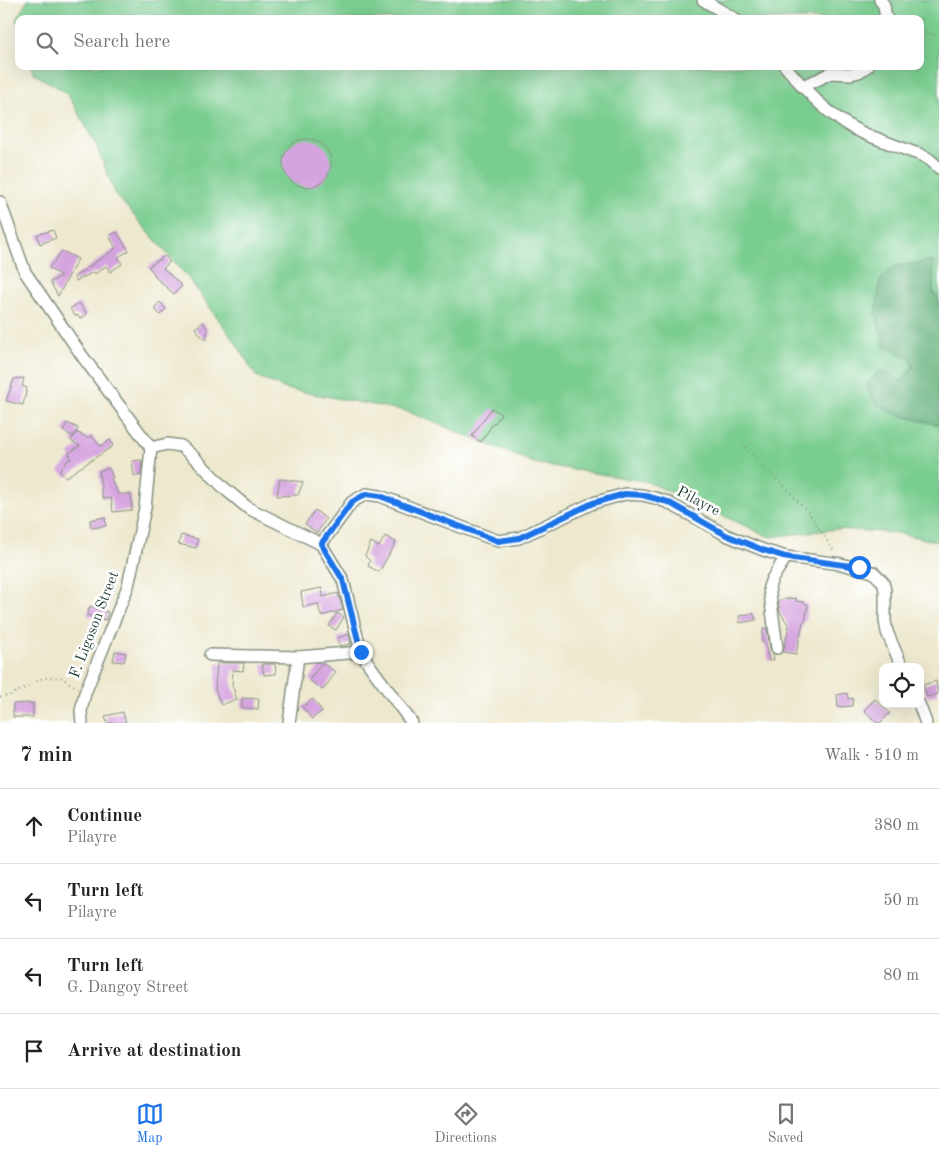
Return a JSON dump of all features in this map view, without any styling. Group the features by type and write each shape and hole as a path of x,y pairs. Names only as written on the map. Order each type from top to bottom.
{"street":[{"path":"703,0 728,15"},
{"path":"880,0 884,5 885,15"},
{"path":"788,70 822,106 847,124 862,133 921,155 939,168"},
{"path":"802,86 830,73 851,74 862,70"},
{"path":"0,202 25,272 83,357 151,448 167,444 181,446 198,460 224,488 248,508 321,544 343,580 361,652 412,723"},
{"name":"F. Ligoson Street","path":"82,723 81,711 85,693 128,586 145,508 151,448"},
{"name":"Pilayre","path":"321,544 352,502 366,494 380,496 498,541 519,538 593,503 625,494 642,495 668,502 726,535 786,557 841,564 872,572 883,582 885,590 884,621 900,663"},
{"path":"777,648 769,587 786,557"},
{"path":"210,655 298,657 361,652"},
{"path":"288,723 298,657"},
{"path":"920,708 926,723"}],"path":[{"path":"924,33 934,36 939,35"},
{"path":"742,443 761,466 784,486 809,513 824,534 841,564"},
{"path":"0,697 11,695 43,678 60,677 85,693"}],"green space":[{"path":"28,0 939,0 939,297 933,293 933,261 911,359 913,367 901,382 889,373 898,415 939,425 939,542 897,533 837,529 770,537 648,482 534,463 406,411 286,389 256,376 236,343 186,275 116,195 95,143 67,93 33,73 32,70 924,70 924,15 19,15"},
{"path":"933,261 933,293 939,297 939,425 898,415 876,404 866,386 879,370 889,373 901,382 913,367 910,359 884,346 876,313 880,281 894,266"}],"building":[{"path":"307,139 316,141 324,146 329,154 331,163 329,172 324,180 316,185 307,187 298,185 290,180 285,172 283,163 285,154 290,146 298,141"},
{"path":"53,230 56,238 40,244 37,235"},
{"path":"117,232 129,251 118,257 122,264 110,272 106,266 95,274 94,272 76,281 74,277 116,248 109,236"},
{"path":"62,251 78,259 58,296 50,282 61,276 49,268"},
{"path":"165,256 170,262 163,268 182,286 174,294 155,277 148,267"},
{"path":"160,302 166,309 160,315 154,308"},
{"path":"79,303 87,314 81,319 77,315 75,316 70,309"},
{"path":"203,322 208,330 206,340 195,328"},
{"path":"24,378 22,386 27,388 23,405 6,401 14,379"},
{"path":"492,408 501,414 481,442 472,436"},
{"path":"67,423 78,428 74,437 63,431"},
{"path":"76,432 88,438 91,435 100,446 110,440 113,446 66,477 59,471 71,459 69,453 80,446 71,441"},
{"path":"142,460 141,475 134,476 132,461"},
{"path":"109,468 113,478 111,479 118,494 131,494 132,510 113,512 111,498 104,499 102,496 99,471"},
{"path":"280,479 303,482 298,495 277,496"},
{"path":"315,510 326,519 317,533 305,524"},
{"path":"105,517 106,526 91,528 90,520"},
{"path":"181,535 198,539 196,548 178,544"},
{"path":"385,536 396,542 379,572 368,566 370,561 365,556 371,542 379,547"},
{"path":"322,588 323,597 338,593 343,610 321,616 318,604 303,607 301,592"},
{"path":"796,598 796,601 808,605 796,654 783,652 789,626 780,612 778,601"},
{"path":"90,606 108,612 106,620 87,615"},
{"path":"337,613 344,617 336,630 329,626"},
{"path":"753,613 756,620 740,623 739,616"},
{"path":"767,628 770,649 774,660 769,661 765,643 762,643 763,629"},
{"path":"349,634 351,644 340,646 337,638"},
{"path":"115,651 126,653 124,662 113,661"},
{"path":"217,663 244,663 243,671 233,670 232,685 237,699 221,705 215,689"},
{"path":"322,663 336,672 323,690 309,680"},
{"path":"262,664 275,664 276,674 264,675"},
{"path":"936,681 938,694 927,697 924,685"},
{"path":"847,693 848,699 853,698 852,706 838,707 837,695"},
{"path":"242,698 259,699 258,709 242,708"},
{"path":"313,699 322,711 312,719 302,707"},
{"path":"875,699 879,703 879,708 885,708 890,713 880,723 877,723 864,710"},
{"path":"33,703 33,717 13,717 13,704"},
{"path":"123,712 126,723 107,723 105,716"}],"route":[{"path":"361,652 343,580 321,544 352,502 366,494 380,496 498,541 519,538 593,503 625,494 642,495 668,502 726,535 763,550 786,557 859,567"}]}
